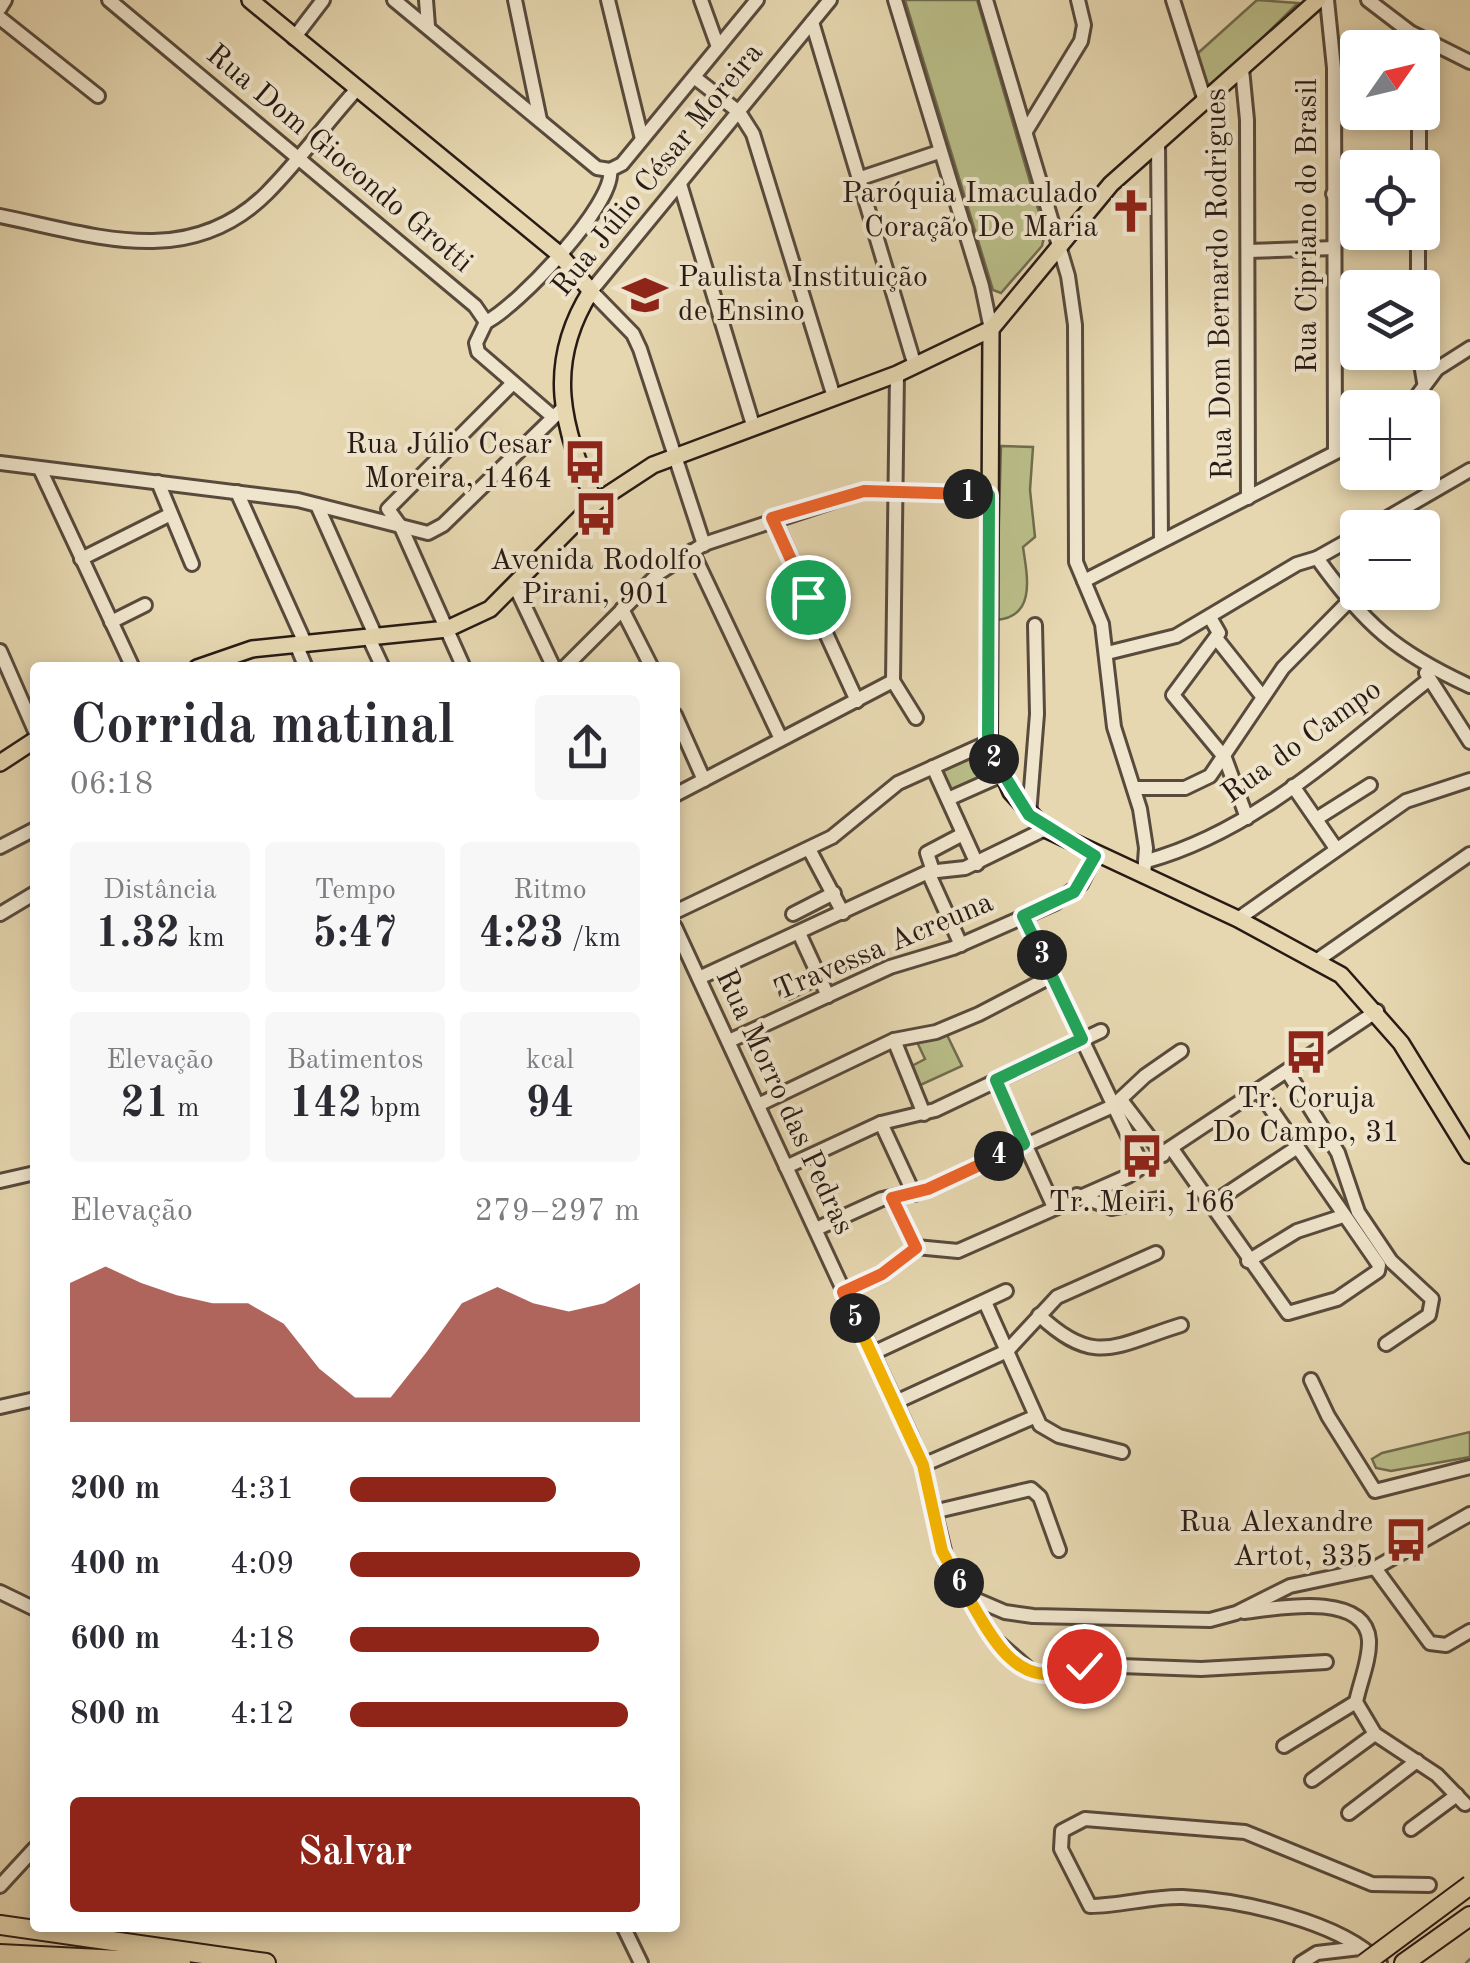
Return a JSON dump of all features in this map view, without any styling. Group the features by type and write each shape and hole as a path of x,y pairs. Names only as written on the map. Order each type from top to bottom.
{"highway":[{"path":"1363,1955 1470,1885"},
{"path":"1404,1963 1470,1916"},
{"path":"0,1925 30,1929"},
{"path":"49,1932 266,1963"},
{"path":"0,1954 181,1963"}],"main road":[{"path":"250,0 558,254 590,290"},
{"path":"227,662 301,644 447,629 490,609 516,588 596,503 671,456 897,374 991,329 1112,184 1318,0"},
{"name":"Rua Júlio César Moreira","path":"590,290 573,319 564,348 557,412 596,503"},
{"path":"991,329 988,742 1002,775 1029,815 1045,829 1095,856 1146,868 1319,959 1377,1010 1470,1155"},
{"path":"0,763 30,743"}],"street":[{"path":"0,8 5,0"},
{"name":"Rua Dom Giocondo Grotti","path":"109,0 476,306 486,322"},
{"path":"294,38 323,0"},
{"path":"394,0 597,168 610,170 622,164 757,0"},
{"path":"426,0 428,26"},
{"path":"515,0 540,120"},
{"path":"608,0 642,139"},
{"path":"701,0 718,47"},
{"name":"Rua Júlio César Moreira","path":"590,290 830,0"},
{"path":"895,0 991,329"},
{"path":"986,0 1074,307 1075,554 1099,612 1118,746 1134,788 1146,868"},
{"path":"1026,131 1081,41 1084,25 1078,0"},
{"path":"1172,0 1205,102"},
{"name":"Rua Cipriano do Brasil","path":"1327,0 1334,68 1335,452"},
{"path":"1368,0 1406,30"},
{"path":"0,18 98,96"},
{"path":"812,22 916,366"},
{"path":"1440,50 1470,62"},
{"name":"Rua Dom Bernardo Rodrigues","path":"1242,69 1248,120 1248,498"},
{"path":"694,77 739,112 758,152 834,396"},
{"path":"0,216 131,240 175,242 205,234 240,215 300,156 357,89"},
{"path":"1158,142 1162,541"},
{"path":"858,179 940,152"},
{"path":"0,464 238,492 428,533 444,525 557,412 514,382 476,347 486,322 528,290 608,191 610,170"},
{"path":"680,184 753,425"},
{"path":"1333,194 1340,194"},
{"path":"1248,251 1334,248"},
{"path":"590,290 633,334 640,348 698,548 782,740"},
{"path":"1419,390 1424,382 1470,348"},
{"path":"1422,370 1424,382"},
{"path":"897,374 894,680 916,718"},
{"path":"461,662 401,528 388,509 514,382"},
{"path":"1084,581 1340,450"},
{"path":"40,469 130,662"},
{"path":"1401,510 1470,470"},
{"path":"158,482 192,564"},
{"path":"570,662 659,573 698,548 772,518 846,494 896,491 989,495"},
{"path":"238,492 301,644 305,662"},
{"path":"317,506 381,662"},
{"path":"81,560 169,514"},
{"path":"772,518 858,701"},
{"path":"1107,653 1159,642 1211,619 1297,564 1340,545"},
{"path":"1317,558 1340,591"},
{"path":"516,588 551,662"},
{"path":"111,622 145,605"},
{"path":"622,609 649,662"},
{"name":"Rua do Campo","path":"1134,788 1185,788 1210,776 1226,758 1283,668 1340,610"},
{"path":"1356,610 1427,673 1470,742"},
{"path":"1211,619 1219,631 1216,638 1174,695 1226,758 1247,818"},
{"path":"1029,815 1037,714 1035,625"},
{"path":"1216,638 1262,696"},
{"path":"0,651 4,672 30,721"},
{"path":"1427,673 1470,686"},
{"name":"Rua do Campo","path":"1146,868 1247,818 1293,786 1427,673"},
{"path":"680,792 894,680"},
{"path":"680,726 704,780"},
{"path":"680,910 809,849 845,828 887,790 988,742"},
{"path":"933,766 977,864"},
{"path":"948,799 1002,775"},
{"path":"1238,919 1406,802 1470,780"},
{"path":"1316,819 1370,785"},
{"path":"1293,786 1335,848"},
{"path":"699,978 931,872 977,864 1045,829"},
{"path":"0,847 30,832"},
{"path":"961,945 931,872 928,852 964,834"},
{"path":"809,849 843,913"},
{"path":"1319,959 1470,854"},
{"name":"Travessa Acreuna","path":"729,1041 890,967 961,945 1074,892 1095,856"},
{"path":"793,914 834,893"},
{"path":"0,914 30,897"},
{"path":"1023,916 1117,1103 1143,1167"},
{"path":"799,934 828,996"},
{"name":"Rua Morro das Pedras","path":"680,938 923,1465 946,1563 1006,1654 1040,1674 1094,1665 1202,1670 1326,1662"},
{"path":"787,992 819,976"},
{"path":"758,1105 894,1040 936,1032 1052,976"},
{"path":"843,1292 882,1274 916,1248 958,1251 1077,1195 1104,1188 1168,1152 1377,1010"},
{"path":"786,1167 881,1123 924,1114 1100,1031"},
{"path":"894,1040 924,1114"},
{"path":"816,1229 892,1198 914,1194 1117,1103 1145,1076 1181,1051"},
{"path":"1117,1103 1168,1152 1290,1314 1337,1298 1380,1269 1349,1216 1338,1154 1287,1071"},
{"path":"996,1080 1054,1206"},
{"path":"1258,1090 1296,1148 1349,1216 1434,1305 1429,1315 1386,1344"},
{"path":"881,1123 914,1194"},
{"path":"1210,1205 1296,1148"},
{"path":"0,1181 30,1176"},
{"path":"1077,1195 1112,1208 1158,1200"},
{"path":"892,1198 916,1248"},
{"path":"1248,1261 1297,1231 1349,1216"},
{"path":"896,1402 1007,1351 1057,1297 1156,1253"},
{"path":"871,1354 1006,1292"},
{"path":"985,1302 1034,1417 1059,1436 1122,1452"},
{"path":"1039,1315 1066,1341 1093,1349 1182,1325"},
{"path":"1311,1380 1375,1491 1470,1468"},
{"path":"0,1407 30,1400"},
{"path":"923,1465 1034,1417"},
{"path":"933,1512 1031,1489 1040,1497 1059,1550"},
{"path":"1236,1614 1290,1586 1375,1568 1470,1514"},
{"path":"1375,1568 1430,1643 1446,1644 1470,1631"},
{"path":"0,1592 30,1607"},
{"path":"968,1596 1005,1612 1033,1616 1193,1622 1293,1606 1352,1613 1363,1623 1369,1645 1356,1702 1375,1734 1416,1761 1461,1800 1412,1829"},
{"path":"1284,1746 1356,1702"},
{"path":"1312,1780 1375,1734"},
{"path":"1349,1813 1416,1761"},
{"path":"1380,1963 1301,1919 1186,1897 1090,1906 1082,1898 1061,1849 1062,1832 1085,1819 1245,1832 1372,1884 1429,1885"},
{"path":"0,1886 30,1853"},
{"path":"626,1932 641,1963"},
{"path":"1301,1963 1317,1953 1363,1955"}],"green space":[{"path":"905,0 977,0 1045,233 1042,246 1001,293 993,290"},
{"path":"1257,0 1298,3 1208,91 1197,54"},
{"path":"1001,446 1033,447 1030,490 1035,537 1023,547 1027,582 1024,603 1009,617 996,620"},
{"path":"979,753 988,757 992,774 952,793 938,771"},
{"path":"947,1035 962,1066 916,1087 908,1068 925,1059 916,1040"},
{"path":"1470,1432 1470,1457 1391,1471 1376,1468 1372,1459 1382,1453"}],"waterway":[{"path":"1466,1963 1470,1959"}],"place":[{"name":"Paróquia Imaculado Coração De Maria","path":"1131,211"},
{"name":"Paulista Instituição de Ensino","path":"645,295"},
{"name":"Rua Júlio Cesar Moreira, 1464","path":"585,462"},
{"name":"Avenida Rodolfo Pirani, 901","path":"596,514"},
{"name":"Tr. Coruja Do Campo, 31","path":"1306,1052"},
{"name":"Tr. Meiri, 166","path":"1142,1156"},
{"name":"Rua Alexandre Artot, 335","path":"1406,1540"}],"route":[{"path":"808,597 772,518 864,491 989,495 988,742 1020,806 1045,829 1095,856 1074,892 1023,916 1082,1039 996,1080 1024,1144 928,1189 892,1198 916,1248 908,1258 882,1274 843,1292 923,1465 946,1563 980,1619 1006,1654 1031,1671 1050,1675 1084,1666"}]}
